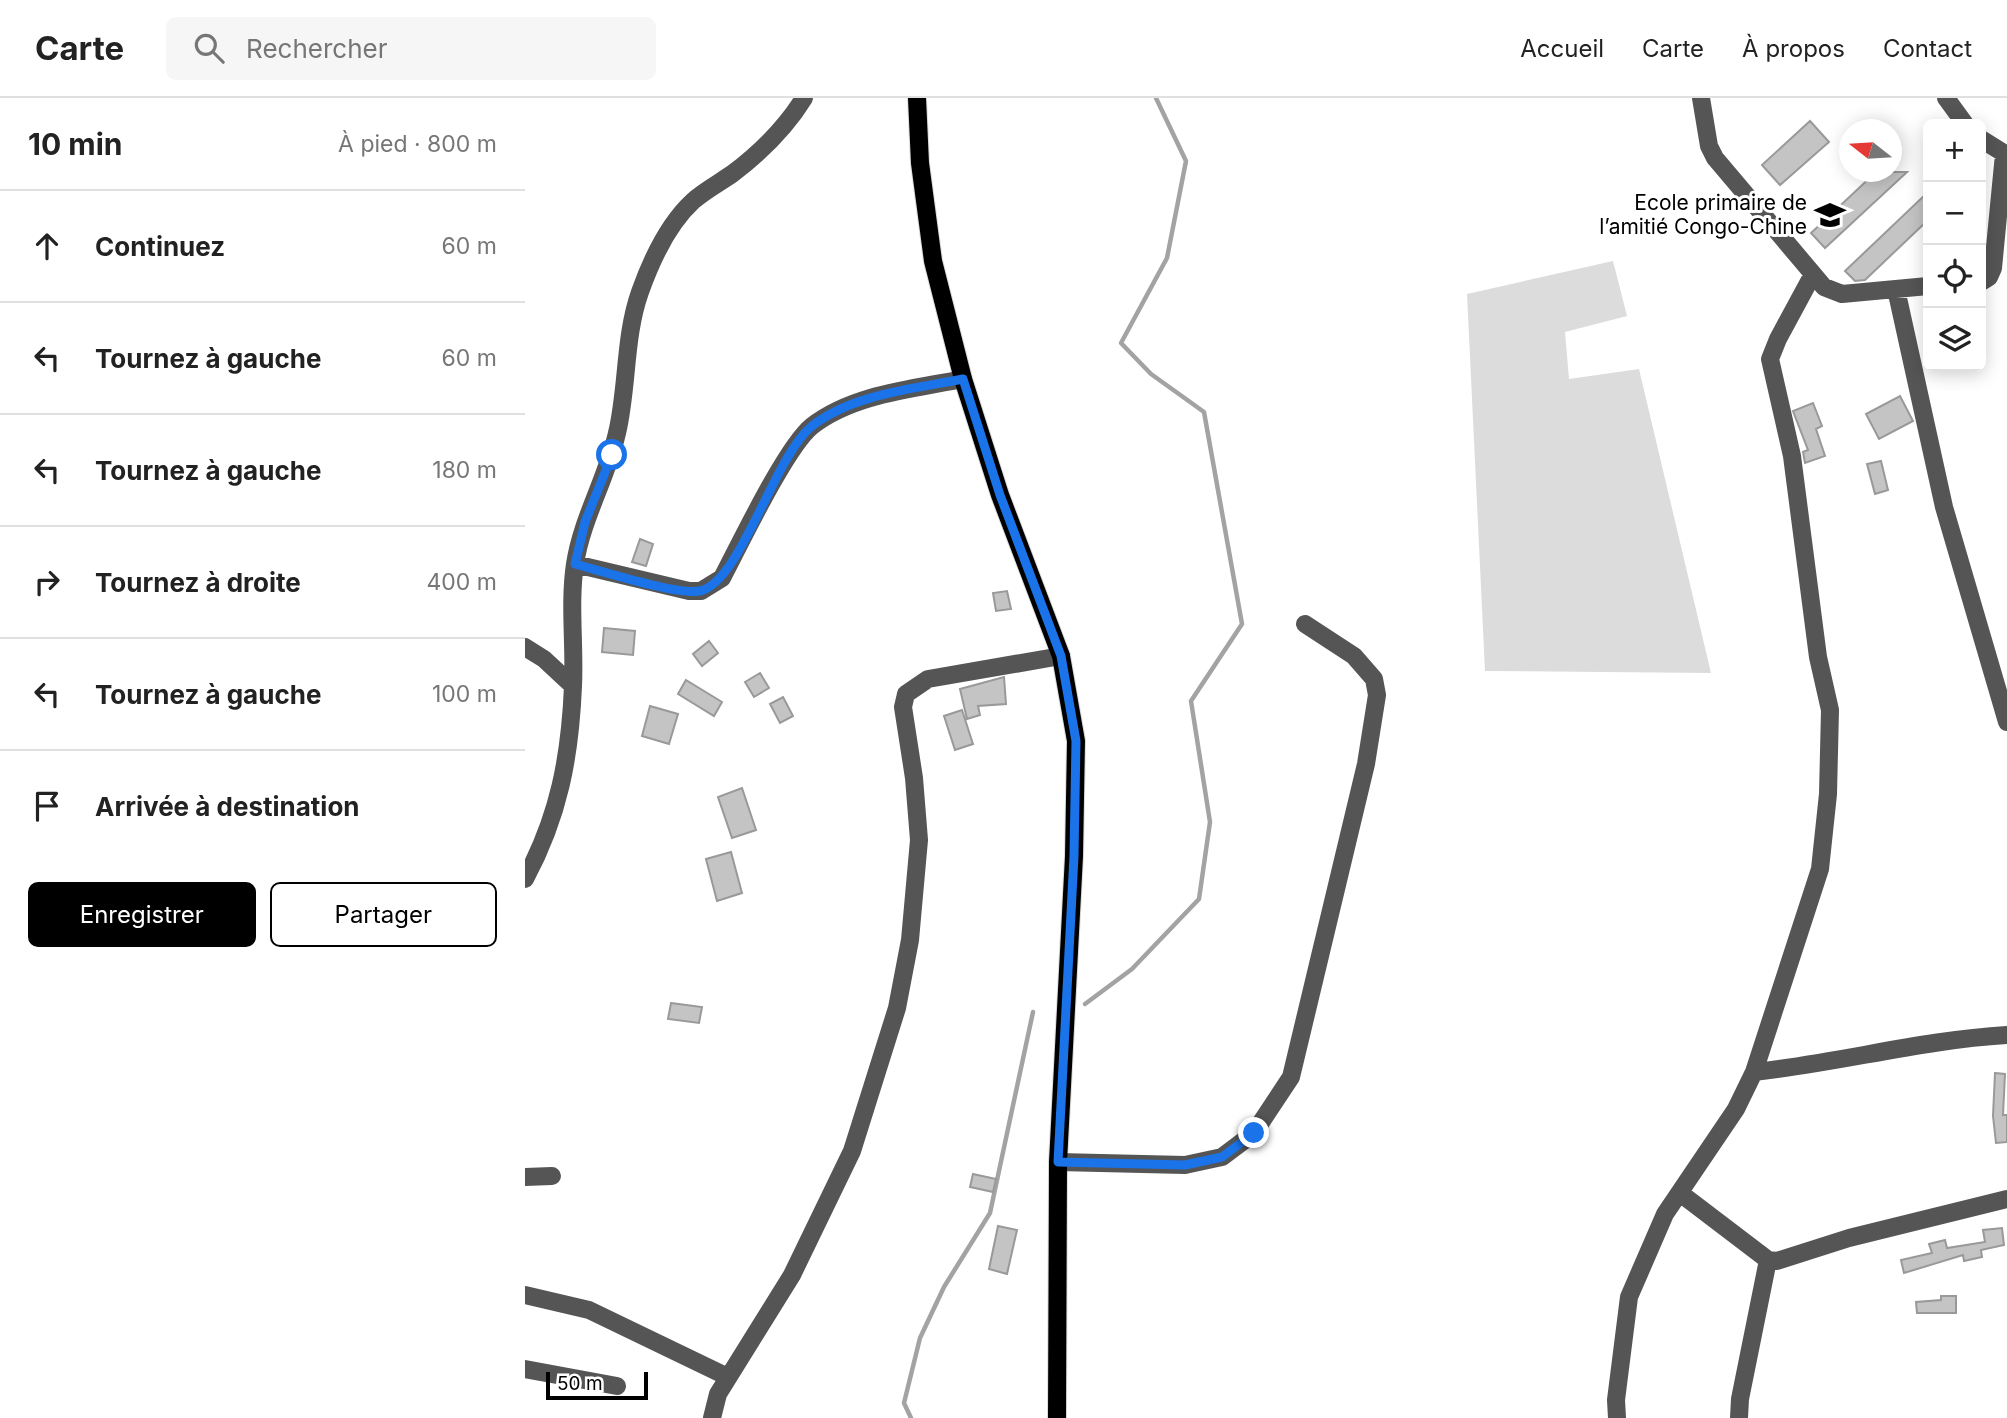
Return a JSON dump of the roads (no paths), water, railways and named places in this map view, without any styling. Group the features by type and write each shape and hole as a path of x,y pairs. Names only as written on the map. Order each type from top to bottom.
{"main road":[{"path":"917,98 920,163 933,261 963,379 1000,495 1061,656 1076,741 1074,856 1058,1162 1057,1418"}],"street":[{"path":"525,879 543,845 557,809 568,750 573,686 575,564 585,522 612,455 623,404 629,335 639,293 676,219 694,200 744,164 786,127 804,98"},
{"path":"1701,98 1709,146 1715,158 1823,288 1842,294 1923,286"},
{"path":"1946,98 1961,119"},
{"path":"1986,142 2006,154 1993,268 1986,279"},
{"path":"1617,1418 1616,1400 1629,1297 1649,1245 1736,1109 1755,1072 1820,869 1828,794 1830,710 1818,657 1792,456 1770,359 1812,276"},
{"path":"1896,289 1944,507 2007,722"},
{"path":"575,564 689,591 701,591 722,578 789,458 809,428 827,416 857,403 963,379"},
{"path":"1058,1162 1185,1165 1222,1157 1254,1133 1290,1077 1366,764 1377,695 1374,679 1354,656 1305,624"},
{"path":"525,648 544,659 573,686"},
{"path":"712,1418 718,1394 792,1275 852,1151 898,1008 910,940 919,840 914,778 903,707 906,694 928,679 1061,656"},
{"path":"1755,1072 1797,1068 1897,1048 2007,1035"},
{"path":"525,1177 552,1176"},
{"path":"1680,1193 1768,1260 1787,1260 1849,1238 2007,1199"},
{"path":"1739,1418 1739,1399 1768,1260"},
{"path":"525,1296 589,1310 727,1377"},
{"path":"525,1369 617,1386"}],"waterway":[{"path":"1085,1004 1132,969 1199,899 1210,822 1191,701 1242,624 1204,412 1151,374 1121,343 1167,258 1186,161 1156,98"},
{"path":"911,1418 904,1403 920,1338 944,1287 990,1213 1033,1012"}],"place":[{"name":"Ecole primaire de l’amitié Congo-Chine","path":"1830,215"}]}
